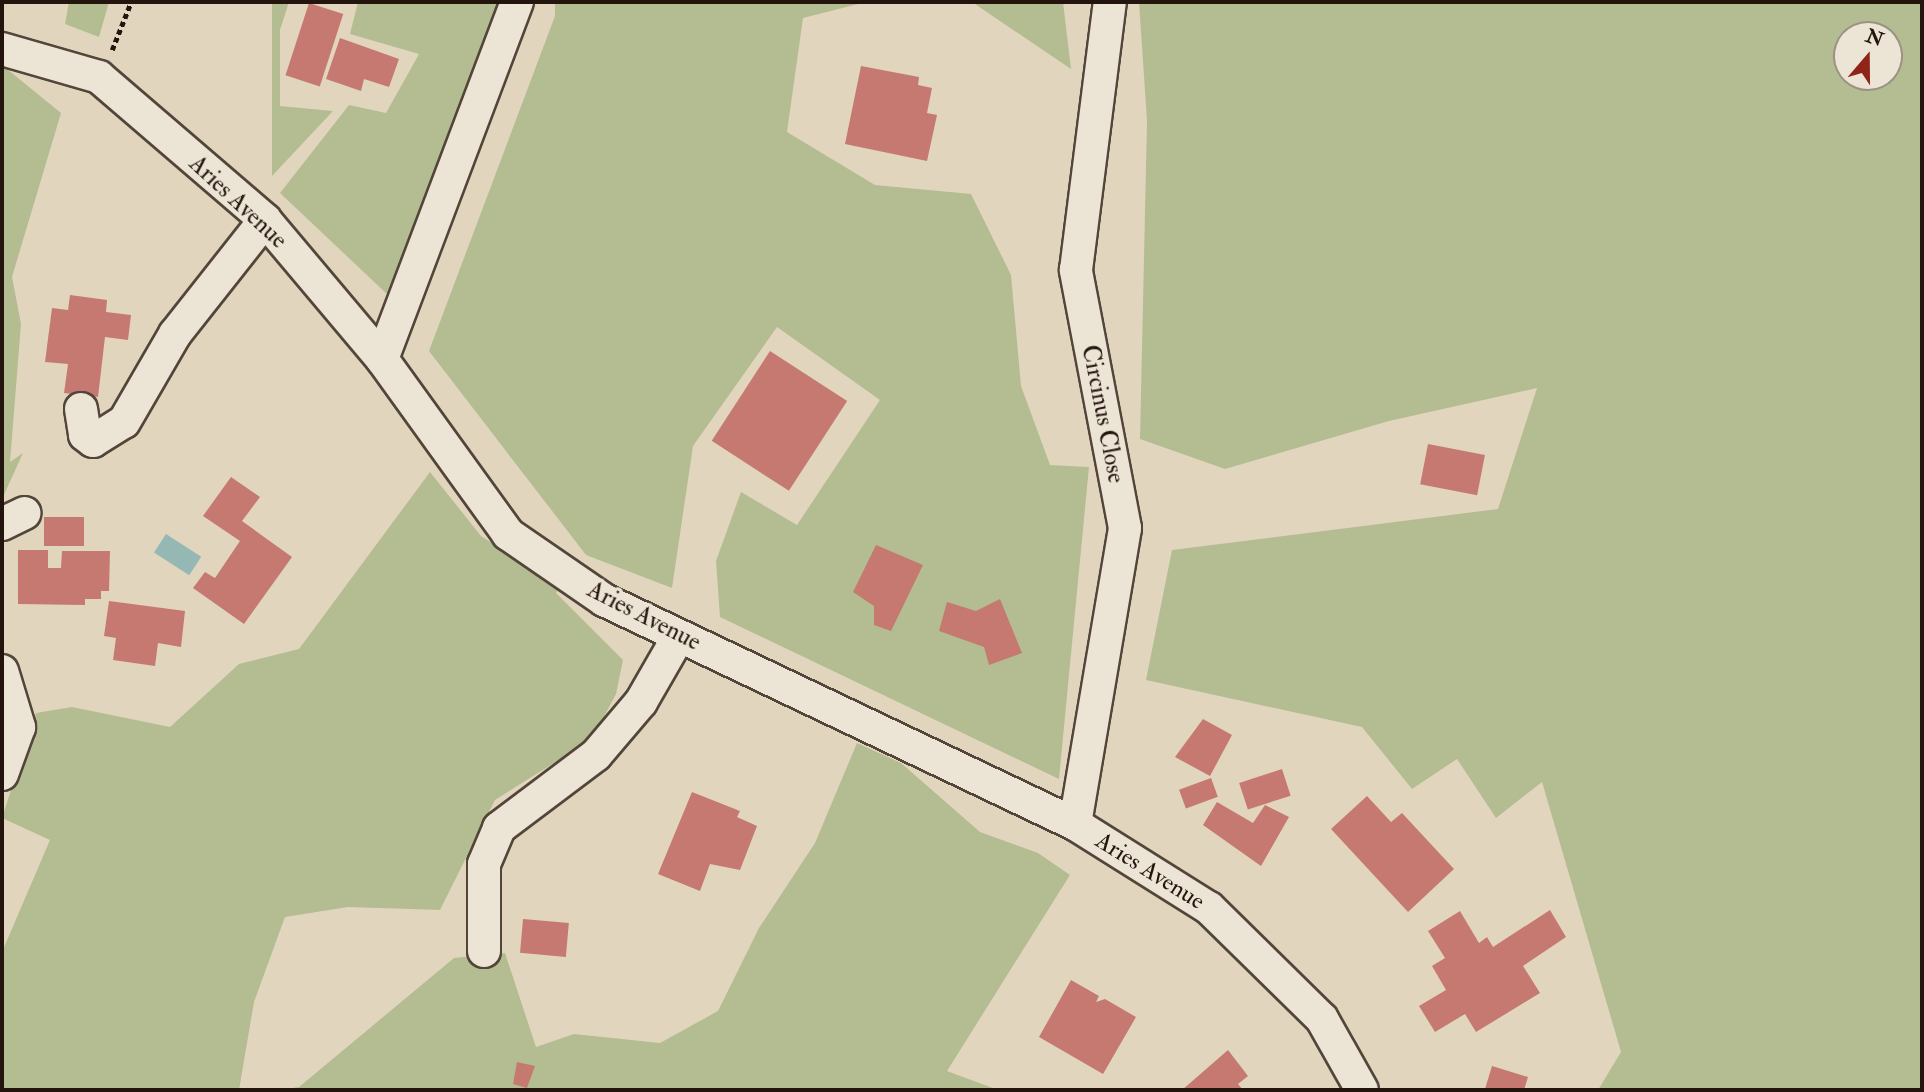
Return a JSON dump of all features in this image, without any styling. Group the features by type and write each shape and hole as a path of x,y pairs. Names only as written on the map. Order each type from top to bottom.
{"street":[{"path":"382,359 517,2"},
{"name":"Circinus Close","path":"1075,824 1125,528 1076,270 1110,2"},
{"name":"Aries Avenue","path":"2,49 99,77 265,220 382,359 508,534 604,600 1075,824 1209,908 1322,1019 1362,1090"},
{"path":"81,409 85,435 93,441 124,422 175,334 265,220"},
{"path":"484,951 484,864 499,828 596,755 640,702 679,636"},
{"path":"2,671 19,727 2,774"}],"path":[{"path":"99,77 131,2"}],"green space":[{"path":"69,2 109,2 99,37 65,24"},
{"path":"272,2 289,2 280,30 280,106 333,111 272,176"},
{"path":"358,2 500,2 388,295 280,193 349,105 386,113 419,54 350,34"},
{"path":"555,2 866,2 803,18 787,132 875,185 971,194 1011,275 1021,386 1050,465 1089,467 1059,779 720,617 716,561 741,492 797,525 880,400 777,327 693,446 672,588 586,555 429,351 555,16"},
{"path":"972,2 1063,2 1071,69"},
{"path":"1139,2 1922,2 1922,1090 1598,1090 1621,1052 1542,782 1496,818 1457,759 1412,789 1362,727 1146,680 1172,550 1498,509 1537,388 1389,421 1225,469 1140,439 1147,121"},
{"path":"2,65 61,113 12,277 21,324 10,462 23,453 2,499"},
{"path":"430,472 481,536 518,560 566,574 556,593 623,660 616,694 592,739 495,800 440,910 348,907 285,917 254,1002 239,1090 2,1090 2,952 50,840 2,818 36,713 72,707 170,727 239,664 299,649"},
{"path":"857,743 901,763 980,832 1038,853 1070,875 947,1071 998,1090 280,1090 299,1087 454,958 505,953 536,1047 574,1034 660,1043 718,1011 759,928 815,843"}],"water":[{"path":"166,534 201,557 189,575 154,552"}],"building":[{"path":"309,3 343,14 320,86 286,75"},
{"path":"340,38 399,59 389,87 364,79 361,91 326,79"},
{"path":"861,66 919,77 918,85 932,88 927,113 937,115 927,161 845,144"},
{"path":"70,295 107,300 106,312 131,315 128,340 105,337 98,397 64,393 68,364 45,362 52,308 68,310"},
{"path":"770,351 847,401 789,491 712,441"},
{"path":"1428,444 1485,455 1477,495 1420,484"},
{"path":"231,477 260,497 242,521 292,557 244,624 193,588 205,572 215,578 240,541 203,516"},
{"path":"44,517 84,517 84,546 44,546"},
{"path":"876,545 923,565 891,631 874,625 874,606 853,592"},
{"path":"18,550 48,550 48,568 61,568 62,551 110,551 109,591 101,591 101,599 85,599 85,605 18,604"},
{"path":"1000,599 1022,653 989,665 984,647 939,631 947,602 976,611"},
{"path":"109,601 185,611 181,647 158,643 155,666 113,660 116,638 104,636"},
{"path":"1203,719 1232,735 1210,776 1175,757"},
{"path":"1282,769 1291,796 1248,810 1239,783"},
{"path":"1211,778 1218,797 1186,808 1179,790"},
{"path":"692,792 740,811 737,817 757,826 740,870 710,864 700,891 658,874"},
{"path":"1367,796 1391,822 1402,813 1454,869 1408,912 1331,829"},
{"path":"1217,802 1253,823 1265,805 1289,817 1261,866 1203,825"},
{"path":"1550,910 1566,937 1523,966 1540,993 1476,1032 1465,1014 1435,1032 1419,1006 1446,990 1432,966 1445,958 1428,931 1460,911 1479,943 1487,937 1493,947"},
{"path":"523,919 569,923 566,957 520,953"},
{"path":"1071,980 1099,996 1096,1002 1105,999 1136,1017 1103,1074 1039,1037"},
{"path":"1228,1050 1248,1076 1238,1084 1243,1090 1182,1090"},
{"path":"517,1062 535,1066 527,1088 513,1084"},
{"path":"1492,1066 1528,1077 1524,1090 1471,1090 1485,1089"}]}
